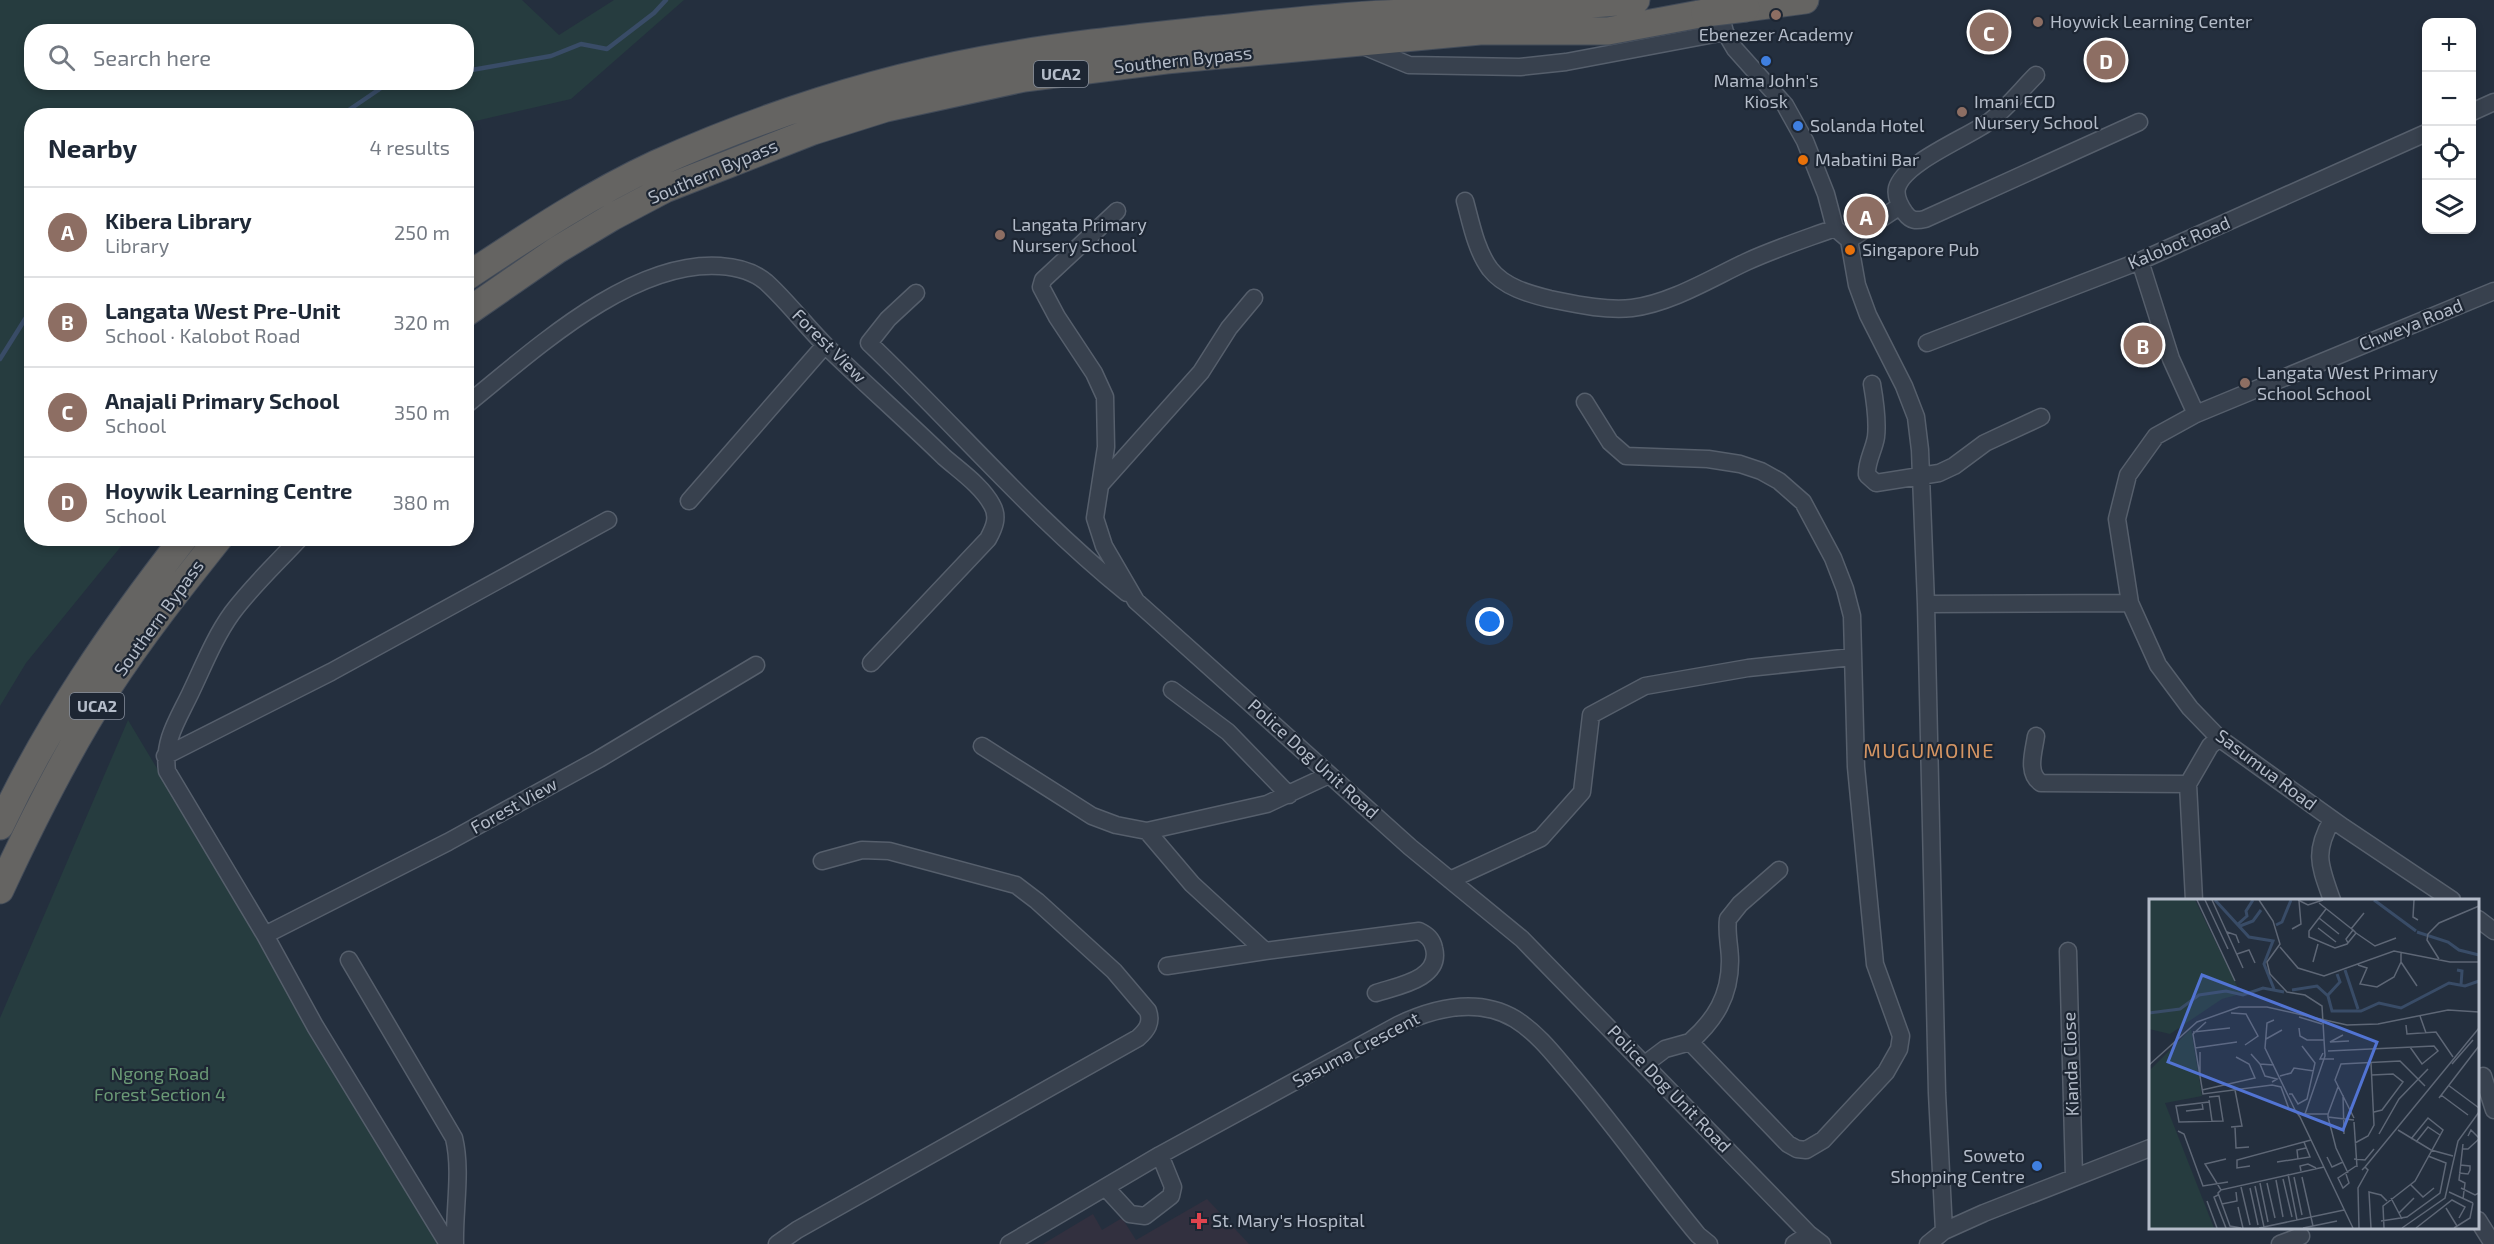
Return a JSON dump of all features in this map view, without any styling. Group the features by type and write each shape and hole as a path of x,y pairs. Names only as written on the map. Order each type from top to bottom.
{"highway":[{"name":"Southern Bypass","path":"474,272 533,231 656,165 793,111 932,71 1047,50 1244,26 1384,14 1580,6 1636,0"},
{"name":"Southern Bypass","path":"474,307 557,250 665,189 813,131 886,108 1024,78 1166,60 1359,44 1480,31 1608,31 1710,7 1746,8 1805,0"},
{"name":"Southern Bypass","path":"0,826 29,769 79,681 118,624 178,546"},
{"name":"Southern Bypass","path":"0,890 39,809 107,689 165,607 213,546"}],"street":[{"path":"1710,7 1734,49 1785,105 1800,131 1826,194 1835,228 1849,240 1857,285 1868,315 1904,386 1916,417 1922,477 1937,1093 1944,1232"},
{"path":"1359,44 1409,65 1521,67 1566,62 1725,32"},
{"path":"2036,75 1993,119 1910,171 1897,186 1900,206 1908,217 1916,221 1925,219 2139,122"},
{"path":"2476,110 2494,102"},
{"name":"Kalobot Road","path":"1927,343 2140,261 2422,135"},
{"path":"1465,201 1484,260 1491,271 1525,292 1564,302 1618,309 1649,304 1676,294 1749,261 1835,228"},
{"path":"1849,240 1900,206"},
{"name":"Police Dog Unit Road","path":"1117,211 1043,280 1041,287 1097,380 1105,398 1106,447 1095,509 1098,531 1136,601 1329,775 1522,939 1815,1239"},
{"path":"2140,261 2171,359 2196,414"},
{"name":"Forest View","path":"474,399 542,344 605,299 681,269 717,266 740,268 765,281 825,345 986,497 996,516 994,529 988,539 871,663"},
{"name":"Chweya Road","path":"2196,414 2494,291"},
{"path":"916,293 888,319 869,343 1044,520 1084,558 1136,601"},
{"path":"1099,486 1201,372 1228,328 1254,298"},
{"path":"689,501 825,345"},
{"path":"1872,384 1877,422 1867,475 1876,483 1922,477 1954,466 1985,443 2041,417"},
{"path":"1585,402 1610,442 1626,456 1708,459 1740,464 1761,471 1779,481 1803,502 1833,558 1852,616 1857,786 1875,964 1901,1036 1899,1049 1886,1072 1823,1140 1806,1150 1797,1149 1788,1143 1690,1042"},
{"name":"Sasumua Road","path":"2196,414 2156,436 2128,475 2117,519 2130,603 2158,665 2190,708 2219,738 2332,820 2450,899"},
{"path":"165,756 331,672 608,520"},
{"path":"292,546 255,585 231,615 170,734 165,756 168,771 180,795 265,935 315,1026 448,1244"},
{"path":"1926,604 2130,603"},
{"path":"1450,880 1541,838 1582,792 1592,715 1645,686 1748,668 1852,657"},
{"name":"Forest View","path":"265,935 519,803 756,665"},
{"path":"1172,690 1228,732 1289,795"},
{"path":"2036,736 2032,772 2035,779 2041,783 2188,784"},
{"path":"2194,899 2188,784 2210,746 2219,738"},
{"path":"982,746 1092,816 1116,825 1147,831 1233,814 1289,795 1329,775"},
{"path":"2332,820 2318,851 2323,876 2332,899"},
{"path":"1147,831 1192,884 1265,951"},
{"path":"777,1244 797,1230 1138,1038 1148,1029 1151,1018 1149,1011 1114,971 1037,901 1016,885 889,851 862,850 822,861"},
{"path":"1645,1064 1665,1049 1690,1042 1707,1027 1721,1008 1728,986 1730,964 1728,919 1740,903 1779,870"},
{"path":"2479,920 2494,931"},
{"path":"1167,966 1419,931 1426,934 1432,941 1435,952 1433,966 1424,976 1376,993"},
{"name":"Kianda Close","path":"2068,951 2074,1176"},
{"path":"349,960 454,1138 458,1154 454,1212 455,1244"},
{"name":"Sasuma Crescent","path":"1009,1244 1160,1155 1421,1014 1450,1007 1483,1008 1514,1019 1533,1033 1584,1090 1698,1235 1709,1244"},
{"path":"2485,1076 2494,1110"},
{"path":"1928,1244 1944,1232 2074,1176 2149,1149"},
{"path":"1106,1188 1130,1214 1145,1216 1171,1196 1173,1187 1160,1155"},
{"path":"2479,1221 2492,1239"},
{"path":"2280,1244 2301,1236"},
{"path":"1794,1244 1815,1239"}],"shaded area":[{"name":"St. Mary's Hospital","path":"1207,1199 1249,1244 1043,1244 1093,1214 1102,1230 1122,1218 1136,1240"}],"green space":[{"path":"0,0 522,0 559,35 614,0 684,0 571,99 474,121 474,108 24,108 24,546 121,546 26,663 0,706"},
{"name":"Ngong Road Forest Section 4","path":"128,720 442,1244 0,1244 0,1018"}],"waterway":[{"path":"474,70 551,56 581,44 607,49 654,13 666,0"},
{"path":"352,108 378,90"},
{"path":"0,359 24,321"}],"place":[{"name":"Ebenezer Academy","path":"1776,15"},
{"name":"Hoywick Learning Center","path":"2038,22"},
{"name":"Anajali Primary School","path":"1989,32"},
{"name":"Hoywik Learning Centre","path":"2106,60"},
{"name":"Mama John's Kiosk","path":"1766,61"},
{"name":"Imani ECD Nursery School","path":"1962,112"},
{"name":"Solanda Hotel","path":"1798,126"},
{"name":"Mabatini Bar","path":"1803,160"},
{"name":"Kibera Library","path":"1866,216"},
{"name":"Langata Primary Nursery School","path":"1000,235"},
{"name":"Singapore Pub","path":"1850,250"},
{"name":"Langata West Pre-Unit","path":"2143,345"},
{"name":"Langata West Primary School School","path":"2245,383"},
{"name":"Soweto Shopping Centre","path":"2037,1166"},
{"name":"St. Mary's Hospital","path":"1199,1221"}],"district":[{"name":"MUGUMOINE","path":"1929,751"}]}
